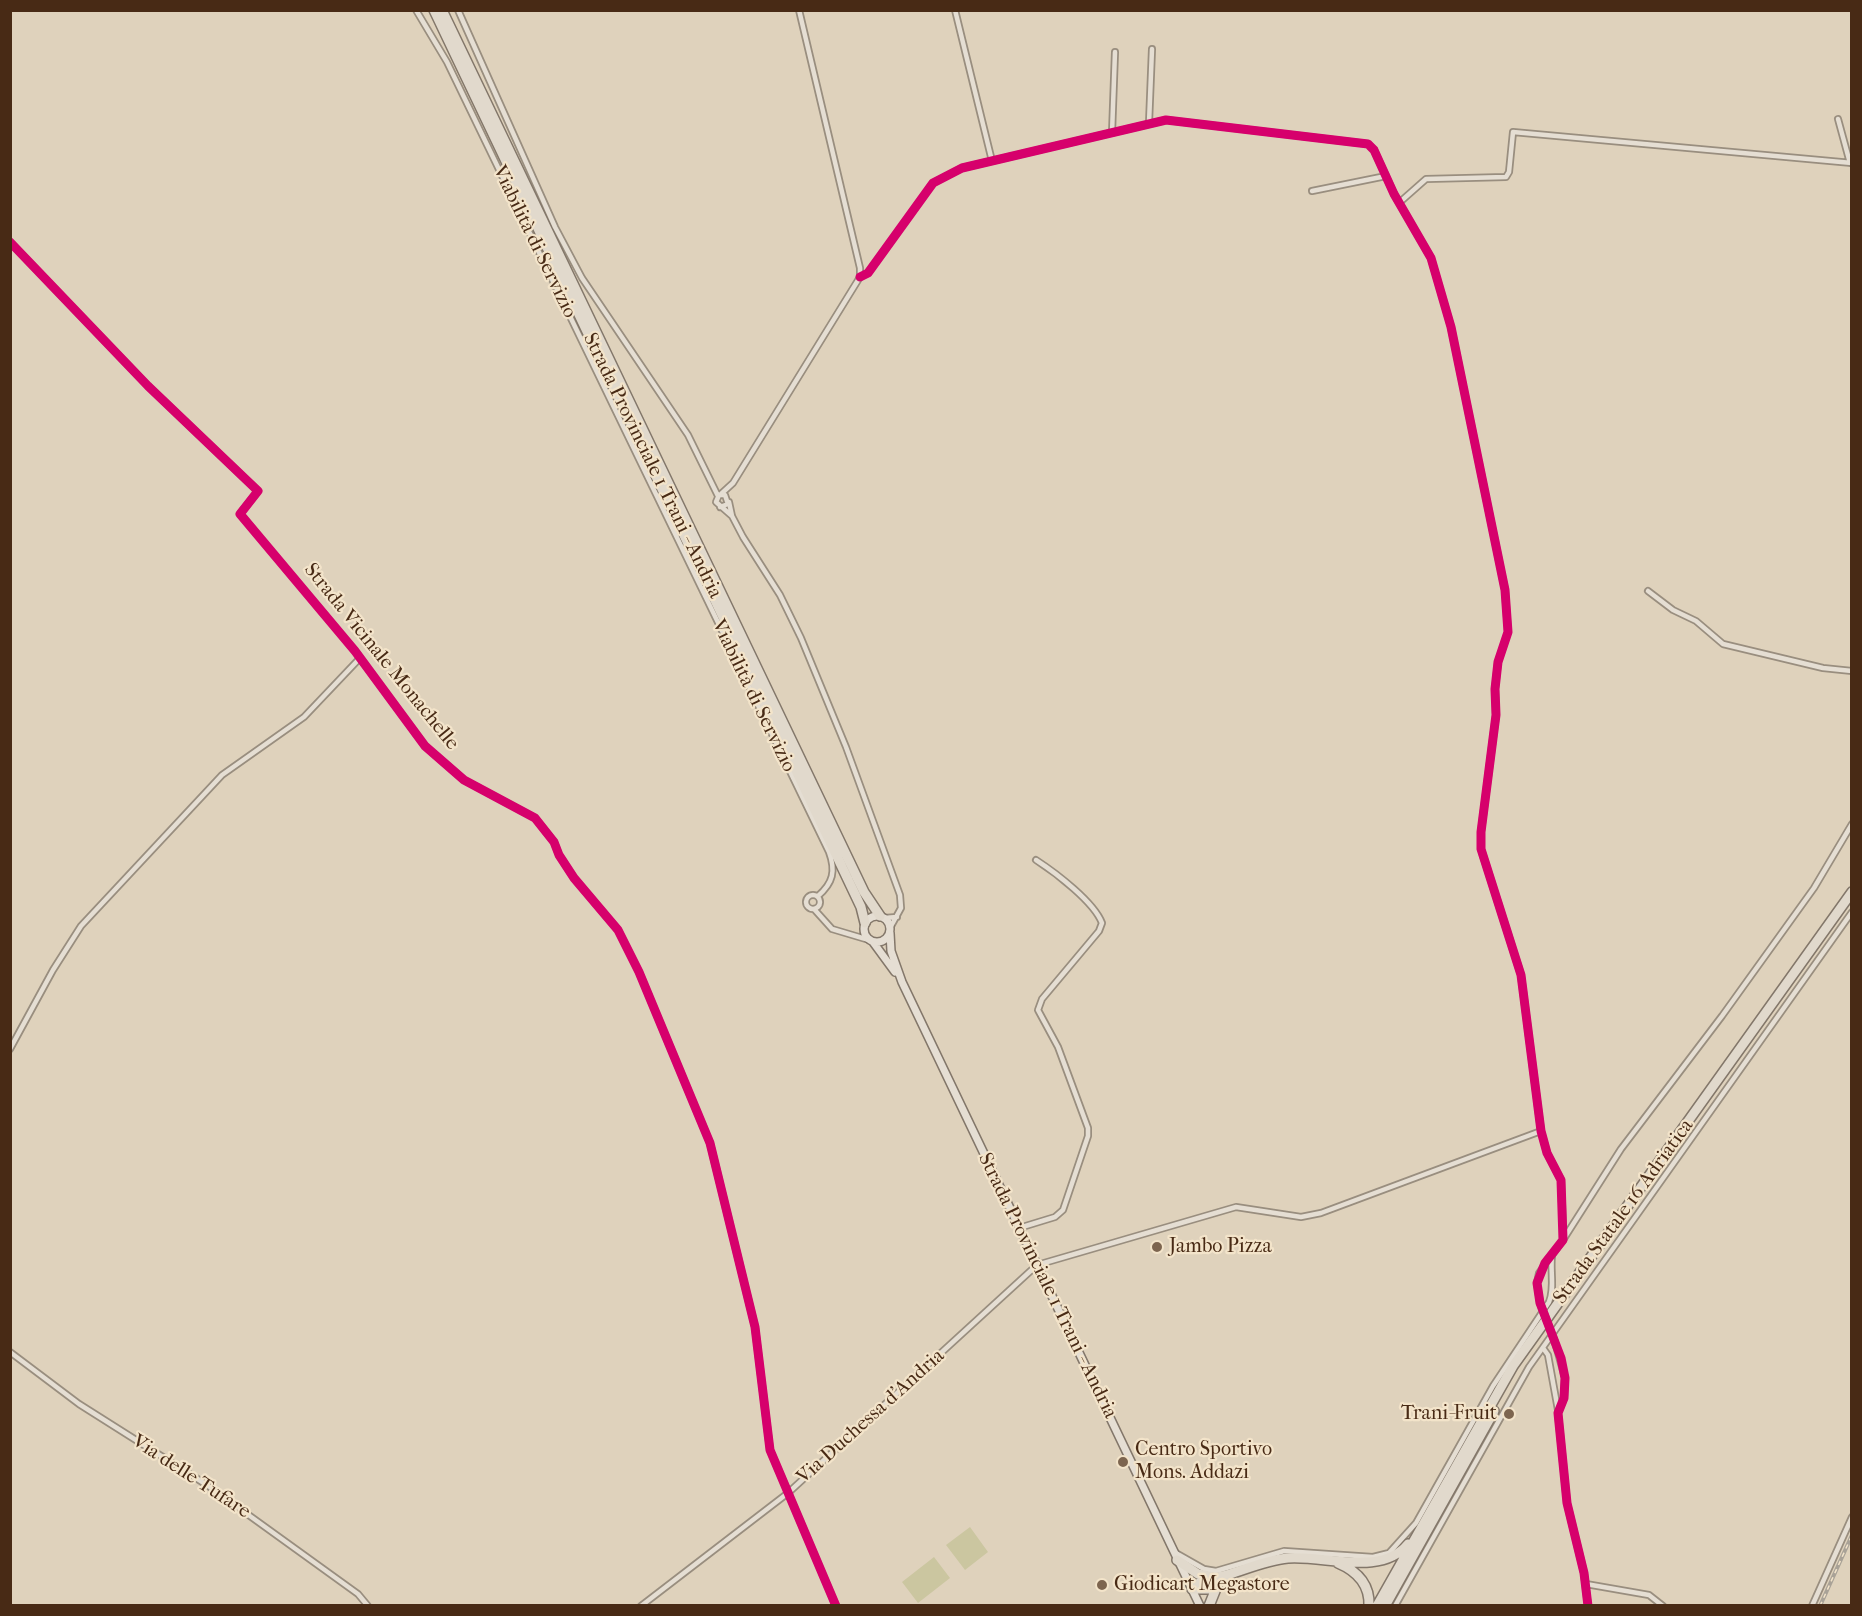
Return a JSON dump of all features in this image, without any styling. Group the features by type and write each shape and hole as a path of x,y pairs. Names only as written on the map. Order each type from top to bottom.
{"highway":[{"name":"Strada Provinciale 1 Trani - Andria","path":"434,10 861,907 865,923"},
{"name":"Strada Provinciale 1 Trani - Andria","path":"442,10 864,892 881,917"},
{"name":"Strada Statale 16 Adriatica","path":"1377,1605 1513,1366 1851,892"},
{"name":"Strada Statale 16 Adriatica","path":"1385,1605 1520,1367 1851,900"},
{"path":"1192,1589 1203,1591 1218,1579 1231,1574 1270,1561 1289,1558 1377,1562 1402,1551 1427,1518"},
{"path":"1175,1556 1198,1574 1218,1579"},
{"path":"1330,1560 1352,1568 1358,1574 1368,1592 1369,1605"},
{"path":"1209,1605 1218,1579"}],"main road":[{"path":"865,923 871,917 881,917"},
{"name":"Strada Provinciale 1 Trani - Andria","path":"881,917 890,930 891,951 902,982 1200,1605"},
{"name":"Strada Provinciale 1 Trani - Andria","path":"865,923 864,932 902,982"},
{"path":"871,941 881,942 890,930"}],"street":[{"name":"Viabilità di Servizio","path":"416,10 439,46 829,852 833,870 832,878 828,887 818,896"},
{"path":"458,10 555,228 578,271 688,435 720,495 728,500 732,516 780,595 801,638 897,883 901,902 890,930"},
{"path":"720,507 726,506 733,483 860,277 860,268 799,10"},
{"path":"955,10 992,161"},
{"path":"1149,123 1152,50"},
{"path":"1112,133 1115,52"},
{"path":"1400,202 1426,179 1506,177 1509,172 1513,132 1851,163 1838,119"},
{"path":"860,277 868,273 933,183 962,168 1149,123 1174,120 1368,144 1374,150 1431,258 1448,313 1505,590 1508,632 1498,662 1495,689 1496,715 1481,849 1521,975 1541,1131 1547,1153 1561,1180 1563,1240"},
{"path":"1312,191 1386,176"},
{"name":"Strada Vicinale Monachelle","path":"10,242 148,386 258,491 240,514 360,658 405,722 448,768 464,780 535,818 554,842 559,855 574,878 618,930 639,972 710,1143 755,1327 771,1450 836,1605"},
{"path":"732,516 716,502 733,483"},
{"path":"1648,591 1673,610 1696,621 1723,644 1823,668 1851,671"},
{"path":"10,1049 53,970 81,926 222,775 304,717 360,658"},
{"path":"1558,1413 1564,1398 1565,1378 1555,1341 1540,1303 1537,1283 1539,1273 1563,1240 1621,1149 1722,1016 1814,888 1851,824"},
{"path":"1019,1228 1055,1217 1063,1210 1088,1136 1087,1119 1058,1047 1038,1010 1042,999 1099,932 1102,923 1057,874 1036,860"},
{"path":"814,909 820,905 818,896 811,895 806,900 808,907 814,909 832,929 871,941"},
{"path":"1395,1605 1507,1403 1543,1347 1851,912"},
{"path":"881,917 897,917"},
{"path":"1037,1265 1236,1207 1301,1217 1321,1213 1541,1131"},
{"path":"1175,1556 1210,1571 1284,1551 1373,1557 1389,1553 1416,1523 1492,1386 1549,1302 1553,1293 1550,1271 1552,1253"},
{"name":"Via Duchessa d'Andria","path":"641,1605 788,1493 1037,1265"},
{"path":"1543,1347 1548,1355 1558,1413 1567,1503 1586,1584 1588,1605"},
{"name":"Via delle Tufare","path":"10,1352 112,1427 207,1485 358,1593 368,1605"},
{"path":"1812,1605 1851,1517"},
{"path":"1586,1584 1649,1595 1663,1605"}],"shaded area":[{"path":"970,1527 988,1552 965,1570 946,1545"},
{"path":"934,1557 950,1578 918,1603 902,1582"}],"railway":[{"path":"1820,1606 1852,1535"}],"cycle path":[{"path":"860,277 868,273 933,183 962,168 1166,120 1368,144 1374,150 1394,194 1431,258 1451,327 1505,590 1508,632 1498,662 1495,689 1496,715 1481,832 1481,849 1521,975 1541,1131 1547,1153 1561,1180 1563,1240 1545,1263 1537,1283 1540,1303 1561,1358 1565,1378 1564,1398 1558,1413 1567,1503 1584,1573 1588,1606"},
{"path":"10,242 148,386 258,491 240,514 355,651 425,746 464,780 535,818 554,842 559,855 574,878 618,930 639,972 710,1143 755,1327 770,1450 836,1606"}],"place":[{"name":"Jambo Pizza","path":"1157,1247"},
{"name":"Trani-Fruit","path":"1509,1414"},
{"name":"Centro Sportivo Mons. Addazi","path":"1123,1462"},
{"name":"Giodicart Megastore","path":"1102,1585"}]}
